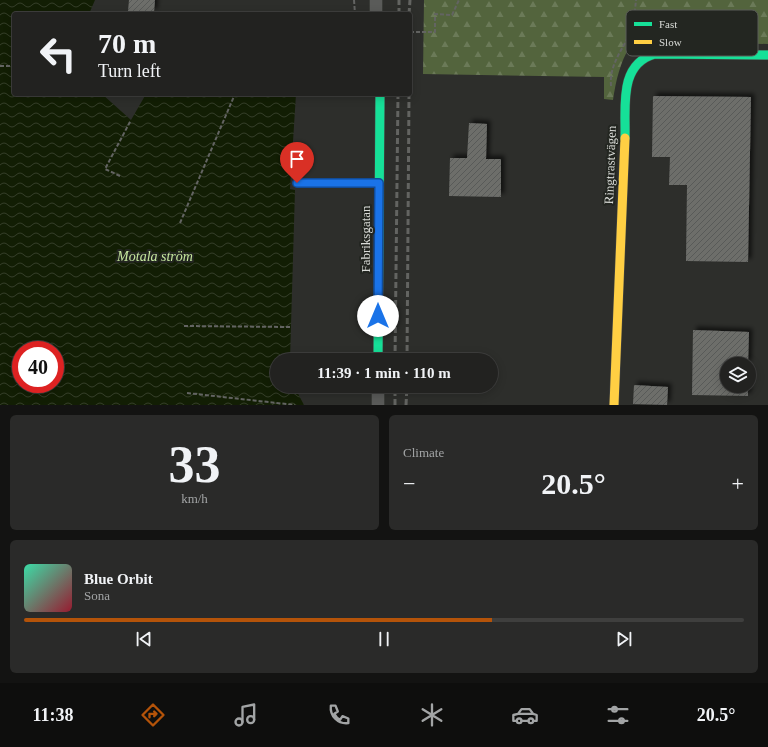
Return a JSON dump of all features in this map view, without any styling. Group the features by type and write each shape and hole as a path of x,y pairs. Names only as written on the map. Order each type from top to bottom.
{"street":[{"path":"376,0 376,12"},
{"name":"Ringtrastvägen","path":"758,55 768,55"},
{"name":"Ringtrastvägen","path":"614,405 627,81 630,71 642,58 648,56"},
{"name":"Fabriksgatan","path":"378,353 380,96"},
{"path":"378,393 378,405"}],"lane":[{"path":"297,183 379,183"}],"path":[{"path":"354,0 356,12"},
{"path":"412,32 435,32 435,14 452,15 460,0"},
{"path":"634,10 636,0"},
{"path":"612,87 610,76 613,64 626,39"},
{"path":"0,66 12,66"},
{"path":"180,223 234,96"},
{"path":"120,176 105,169 131,120"},
{"path":"184,326 290,327"},
{"path":"187,393 295,405"}],"green space":[{"path":"424,0 768,0 768,44 758,44 758,10 626,10 626,55 619,72 613,100 604,99 604,77 423,74"}],"water":[{"name":"Motala ström","path":"0,0 95,0 90,12 12,12 12,96 104,96 131,120 145,96 296,96 290,189 295,190 290,353 270,353 270,393 298,393 304,405 0,405"}],"building":[{"path":"129,0 155,0 154,12 128,11"},
{"path":"653,96 751,97 748,262 686,261 687,185 669,185 670,157 652,157"},
{"path":"469,123 487,124 486,159 501,159 501,197 449,196 450,158 467,158"},
{"path":"693,330 749,332 748,357 720,357 720,393 748,393 748,396 692,395"},
{"path":"634,385 668,387 667,405 633,404"}],"railway":[{"path":"399,0 399,12"},
{"path":"409,12 410,0"},
{"path":"395,353 398,96"},
{"path":"407,353 409,96"},
{"path":"395,393 395,405"},
{"path":"406,405 407,393"}],"traffic: fast":[{"path":"758,55 768,55"},
{"path":"625,138 626,88 635,67 643,59 650,56"},
{"path":"378,353 380,96"}],"traffic: slow":[{"path":"614,405 625,138"}],"route":[{"path":"297,183 379,183 378,316"}]}
